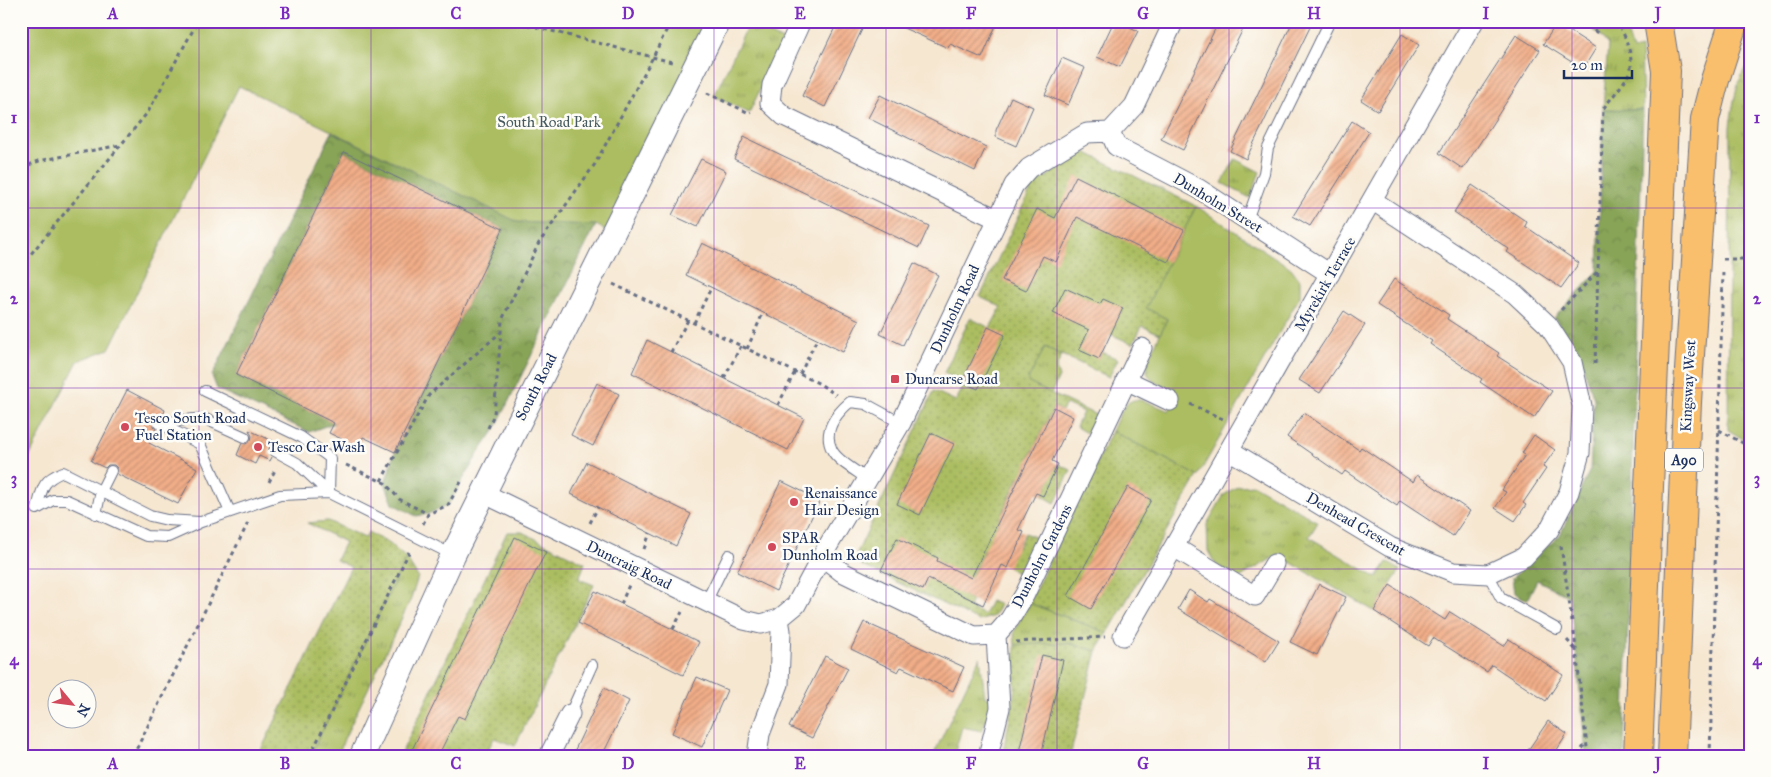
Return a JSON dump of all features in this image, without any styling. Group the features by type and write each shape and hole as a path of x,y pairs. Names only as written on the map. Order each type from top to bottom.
{"highway":[{"name":"A90","path":"1638,756 1666,71 1658,21"},
{"name":"Kingsway West","path":"1672,756 1687,402 1705,119 1734,21"}],"street":[{"name":"South Road","path":"362,756 483,493 718,21"},
{"path":"801,21 772,85 770,103 784,116 996,219"},
{"path":"1110,132 1134,106 1174,21"},
{"name":"Myrekirk Terrace","path":"1123,636 1474,21"},
{"name":"Dunholm Road","path":"779,619 796,605 822,556 869,480 901,423 996,219 1014,185 1028,168 1086,133 1110,132"},
{"name":"Dunholm Street","path":"1110,132 1116,146 1199,189 1330,274"},
{"name":"Denhead Crescent","path":"1229,450 1390,546 1452,572 1488,574 1524,557 1549,530 1569,492 1580,454 1582,406 1572,362 1548,325 1515,294 1372,200"},
{"name":"Dunholm Gardens","path":"996,634 1010,619 1025,594 1142,348"},
{"path":"1126,380 1170,401"},
{"name":"Duncraig Road","path":"483,493 744,620 761,624 779,619"},
{"path":"1174,547 1255,596 1274,564"},
{"path":"822,556 842,572 974,636 996,634 1000,708 988,756"},
{"path":"757,756 760,734 779,684 781,631 779,619"},
{"path":"549,756 570,714"}],"lane":[{"path":"1247,220 1264,173 1268,148 1330,21"},
{"path":"205,391 301,437 330,458 328,493"},
{"path":"869,480 842,461 832,450 828,433 839,411 850,402 866,404 901,423"},
{"path":"230,512 200,444 159,424 203,418 245,437"},
{"path":"275,451 297,463 328,493 453,555"},
{"path":"96,514 101,492 111,471"},
{"path":"201,522 167,520 150,516 63,472 50,478 41,490 38,509 52,500 67,500 146,536 168,537 201,522 258,501 280,495 328,493"},
{"path":"706,602 729,555"},
{"path":"1488,574 1501,598 1557,629"},
{"path":"570,714 592,665"}],"path":[{"path":"21,266 148,112 198,21"},
{"path":"513,21 654,57 691,76 749,113 770,103"},
{"path":"487,430 494,414 502,320 539,243 595,164 654,57 671,21"},
{"path":"1581,21 1599,34"},
{"path":"21,168 39,161 121,145"},
{"path":"1710,756 1723,259 1750,259"},
{"path":"1548,325 1598,271"},
{"path":"592,274 800,374 831,392"},
{"path":"694,323 711,288"},
{"path":"747,348 763,313"},
{"path":"671,352 688,320"},
{"path":"381,481 429,395 501,332"},
{"path":"800,374 817,340"},
{"path":"724,378 741,346"},
{"path":"778,405 795,372"},
{"path":"1170,401 1175,397 1243,427"},
{"path":"1718,430 1750,447"},
{"path":"330,458 385,483 399,499 428,514"},
{"path":"133,756 275,470 297,463"},
{"path":"310,756 428,514 448,505 463,479"},
{"path":"996,634 1014,642 1123,636"},
{"path":"1578,756 1586,743"}],"green space":[{"name":"South Road Park","path":"21,21 718,21 613,234 596,225 518,222 239,86 109,349 78,361 21,473"},
{"path":"750,21 775,21 768,34 783,41 749,113 714,96"},
{"path":"1581,21 1630,21 1633,29 1627,32 1633,50 1641,48 1643,110 1603,109 1608,45 1599,34"},
{"path":"1750,61 1750,174 1748,179 1746,259 1750,443 1728,430 1730,127 1738,84"},
{"path":"1603,109 1643,110 1624,756 1586,756 1569,597 1537,580 1527,600 1514,593 1512,578 1560,535 1590,470 1594,399 1578,351 1554,318 1598,271"},
{"path":"332,132 518,222 596,225 494,431 448,505 428,514 416,516 393,504 385,483 395,452 503,229 344,152 236,375 334,423 309,432 217,389 212,376"},
{"path":"1085,152 1196,206 1146,308 1167,319 1160,334 1142,326 1133,344 1110,334 1102,352 1118,359 1109,377 1045,347 1027,382 1096,415 1098,421 1094,431 1088,434 1076,427 1083,412 1066,404 1062,411 1054,407 1029,458 1037,462 1051,477 1058,464 1071,470 1055,503 1043,496 1049,482 1028,481 1019,477 996,527 1004,531 1001,539 1018,547 1025,533 1039,539 1021,576 994,555 984,550 963,595 972,600 969,607 984,615 991,601 1000,605 994,616 979,621 861,565 856,555 934,391 956,401 965,383 944,373 970,318 990,328 1001,307 980,297 1033,185"},
{"path":"1235,159 1260,172 1250,198 1222,183"},
{"path":"1196,206 1291,268 1300,280 1300,296 1198,476 1112,431 1123,409 1133,400 1147,402 1169,411 1177,393 1153,381 1147,373 1148,360 1167,319 1145,308"},
{"path":"1045,347 1062,355 1056,368 1059,377 1051,394 1026,382"},
{"path":"1112,431 1198,476 1108,633 1029,603"},
{"path":"1254,485 1318,522 1309,537 1377,578 1387,562 1400,570 1374,611 1278,555 1239,578 1216,565 1208,551 1207,524 1224,495 1238,486"},
{"path":"328,521 365,538 368,532 390,544 406,558 310,756 258,756 351,567 336,560 345,542 307,523"},
{"path":"507,532 522,532 585,563 579,579 594,585 515,746 494,738 485,756 400,756"},
{"path":"406,558 418,577 411,599 344,739 338,756 310,756"},
{"path":"1029,603 1108,633 1097,651 1067,643 1015,645 1014,632"},
{"path":"1067,643 1097,651 1070,756 1002,756 1015,693 1015,645"},
{"path":"980,657 985,697 991,698 989,713 982,731 962,727 954,756 933,756"}],"building":[{"path":"838,21 866,21 825,107 802,96"},
{"path":"888,21 998,21 982,58 950,44 948,48"},
{"path":"1114,21 1118,21 1138,31 1120,67 1097,57"},
{"path":"1219,21 1247,21 1183,150 1161,139"},
{"path":"1293,21 1313,21 1246,159 1230,151"},
{"path":"1557,23 1596,48 1583,69 1543,44"},
{"path":"1402,34 1419,45 1378,111 1361,100"},
{"path":"1516,35 1540,50 1463,169 1439,153"},
{"path":"1062,58 1085,68 1068,105 1045,95"},
{"path":"880,95 986,147 975,171 868,118"},
{"path":"1011,97 1033,107 1016,146 996,137 996,130"},
{"path":"1352,121 1369,132 1310,226 1293,216"},
{"path":"744,137 929,226 919,248 734,159"},
{"path":"344,152 503,229 395,452 363,437 358,447 329,433 334,423 236,375"},
{"path":"701,159 726,171 698,227 672,215"},
{"path":"1076,176 1184,230 1168,262 1077,217 1056,262 1043,256 1026,291 1002,280 1037,209 1055,218"},
{"path":"1472,185 1527,222 1525,226 1579,263 1561,288 1507,252 1509,249 1454,212"},
{"path":"702,243 859,320 843,352 686,275"},
{"path":"914,263 938,275 903,345 880,334"},
{"path":"1394,279 1449,315 1447,319 1499,353 1497,356 1552,391 1534,418 1480,382 1482,379 1430,344 1432,341 1377,305"},
{"path":"1065,288 1100,304 1103,299 1123,308 1099,359 1079,350 1089,330 1053,313"},
{"path":"1344,311 1365,325 1320,393 1299,380"},
{"path":"988,327 1005,335 978,389 962,382"},
{"path":"647,340 804,418 788,450 632,373"},
{"path":"597,383 619,394 593,446 571,435"},
{"path":"127,390 165,410 163,416 156,417 153,420 153,426 156,429 149,443 197,468 178,504 117,474 117,468 114,465 108,465 105,468 91,461"},
{"path":"1054,407 1073,417 1052,461 1058,464 1043,496 1036,493 1018,530 1024,532 1008,568 1002,565 983,605 928,579 923,590 881,570 897,538 938,558 937,561 971,578"},
{"path":"1304,413 1359,450 1361,447 1413,482 1417,475 1470,511 1453,536 1400,501 1397,506 1345,471 1342,475 1287,437"},
{"name":"Tesco Car Wash","path":"249,430 279,444 272,445 269,448 269,454 272,457 270,461 259,456 255,464 237,455 242,443 246,444 251,440 252,436"},
{"path":"931,433 954,444 920,515 897,504"},
{"path":"1534,435 1555,450 1543,467 1546,469 1523,503 1526,505 1515,521 1495,508 1506,492 1502,490 1525,455 1522,453"},
{"path":"587,462 691,514 676,546 571,494"},
{"name":"SPAR Dunholm Road","path":"781,481 820,500 776,591 737,572"},
{"path":"1128,487 1151,500 1091,609 1068,596"},
{"path":"515,537 546,552 465,719 458,716 438,756 409,756"},
{"path":"1319,584 1346,597 1317,655 1290,642"},
{"path":"1390,585 1445,620 1450,612 1504,646 1509,639 1563,675 1546,701 1492,665 1487,672 1433,638 1428,646 1374,611"},
{"path":"1189,590 1208,602 1210,599 1279,641 1266,662 1178,609"},
{"path":"595,591 699,642 683,675 578,623"},
{"path":"864,622 964,667 953,691 901,667 898,672 851,649"},
{"path":"1042,655 1063,660 1041,756 1018,756"},
{"path":"825,656 848,668 812,738 789,727"},
{"path":"697,677 727,690 702,747 672,733"},
{"path":"604,688 629,701 602,756 572,756"},
{"path":"1548,721 1567,734 1553,756 1524,756"}],"place":[{"name":"Duncarse Road","path":"895,379"},
{"name":"Tesco South Road Fuel Station","path":"125,427"},
{"name":"Tesco Car Wash","path":"258,447"},
{"name":"Renaissance Hair Design","path":"794,502"},
{"name":"SPAR Dunholm Road","path":"772,547"}]}
